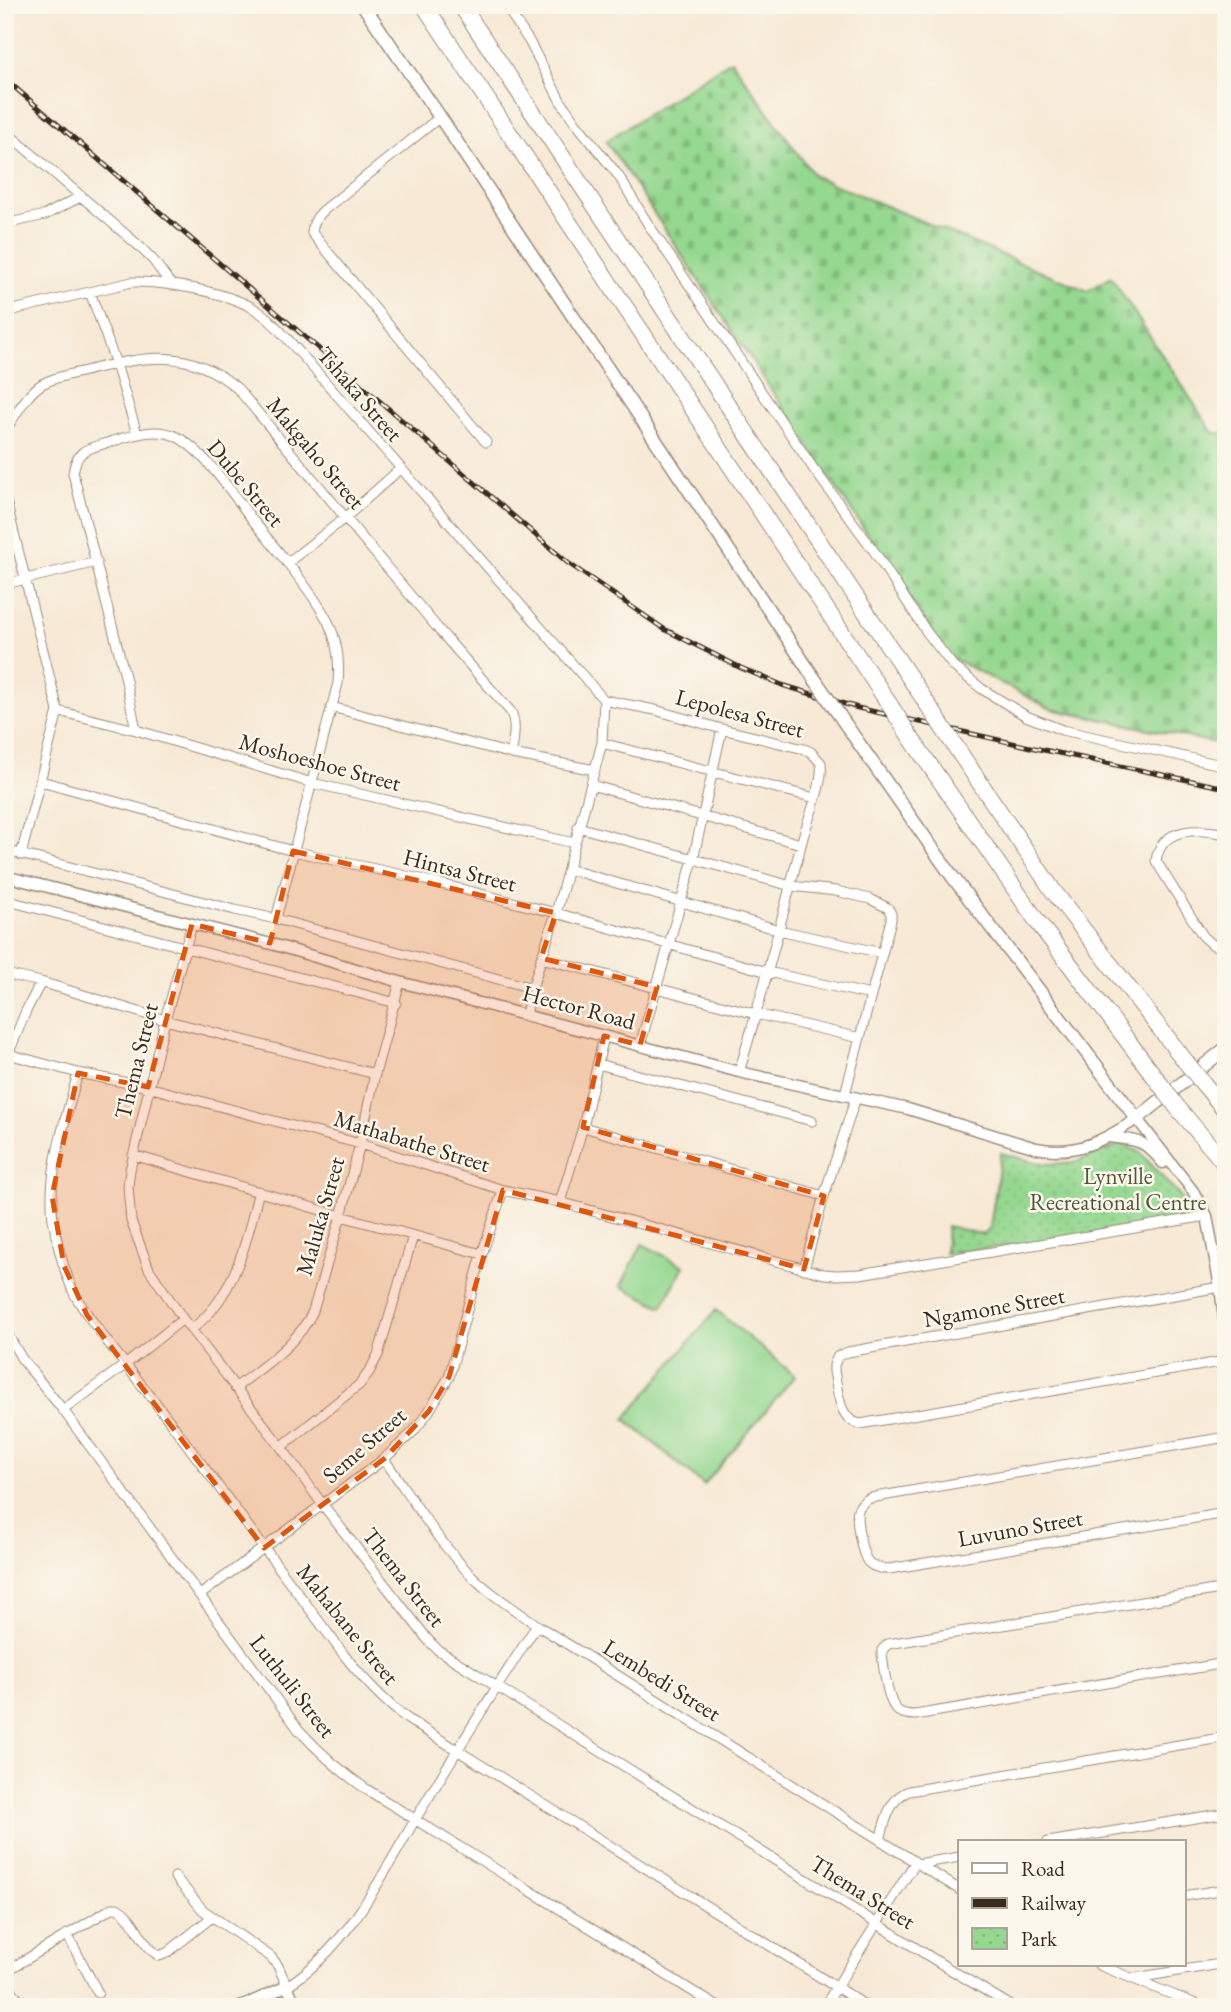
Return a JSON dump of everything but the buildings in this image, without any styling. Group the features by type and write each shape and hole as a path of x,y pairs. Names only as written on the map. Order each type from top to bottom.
{"highway":[{"path":"424,5 911,738 1037,921 1177,1107 1226,1165"},
{"path":"461,5 1054,891 1226,1111"}],"main road":[{"path":"363,5 846,725 952,876 1137,1119 1226,1048"}],"street":[{"path":"505,5 529,41 560,100 618,175 648,224 813,468 953,666 982,689 1026,716 1062,730 1226,766"},
{"path":"440,117 315,218 312,233 486,442"},
{"path":"5,131 138,245 170,283"},
{"path":"5,224 45,215 82,196"},
{"name":"Tshaka Street","path":"5,312 132,282 170,283 223,296 252,307 266,317 300,353 604,700"},
{"path":"90,292 137,434"},
{"name":"Makgaho Street","path":"5,431 26,399 53,379 143,358 162,357 201,365 224,377 238,389 511,712 515,720 512,754"},
{"name":"Dube Street","path":"136,730 125,676 73,473 75,461 85,450 137,434 169,433 187,443 214,471 326,617 336,643 340,665 338,683 276,919"},
{"path":"287,563 345,518 400,469"},
{"path":"5,497 58,710 21,855"},
{"path":"5,584 97,562"},
{"path":"526,1014 602,743 604,700"},
{"name":"Lepolesa Street","path":"604,700 655,710 811,752 821,762 822,770 815,798 739,1072"},
{"path":"331,707 512,754 595,770"},
{"name":"Moshoeshoe Street","path":"58,710 136,730 312,783 574,843"},
{"path":"640,1045 693,860 722,729"},
{"path":"602,743 815,798"},
{"name":"Hintsa Street","path":"41,780 293,852 425,880 768,972 871,995"},
{"path":"591,785 801,844"},
{"path":"578,827 791,886 836,891 888,908 891,920 860,1038 850,1096 804,1269"},
{"path":"1226,834 1202,829 1184,831 1166,841 1157,854 1156,861 1203,936 1213,945 1226,947"},
{"name":"Hector Road","path":"5,850 532,988"},
{"path":"568,869 779,930 882,953"},
{"name":"Hector Road","path":"5,876 275,945 400,982 739,1072 908,1109 1025,1146 1053,1151 1077,1149 1108,1137 1137,1119"},
{"path":"5,900 396,1003"},
{"name":"Thema Street","path":"192,924 165,1020 133,1155 128,1186 131,1221 149,1269 191,1330 323,1505 438,1650 1013,2007"},
{"path":"541,958 860,1038"},
{"path":"5,974 41,982 165,1020 375,1074"},
{"path":"6,1058 41,982"},
{"name":"Maluka Street","path":"235,1388 290,1343 308,1323 313,1311 341,1216 400,982"},
{"path":"560,1202 583,1128 604,1036"},
{"name":"Mathabathe Street","path":"6,1058 148,1087 360,1144 503,1189 836,1276 1207,1216"},
{"path":"598,1064 811,1121"},
{"name":"Mahabane Street","path":"78,1073 53,1174 54,1219 64,1266 74,1293 87,1315 367,1683 395,1710 868,2007"},
{"path":"1137,1119 1193,1191 1207,1216 1226,1333"},
{"path":"583,1128 824,1196"},
{"path":"1108,1137 1133,1139 1146,1145 1177,1179 1193,1191"},
{"path":"133,1155 482,1254"},
{"name":"Seme Street","path":"200,1595 384,1459 414,1431 429,1411 449,1377 482,1254 503,1189"},
{"path":"191,1330 211,1312 233,1278 259,1191"},
{"path":"281,1447 348,1395 369,1372 378,1355 413,1236"},
{"name":"Ngamone Street","path":"1220,1287 843,1353 836,1360 834,1371 843,1411 847,1417 853,1423 869,1423 1226,1360"},
{"path":"63,1410 183,1319"},
{"name":"Luthuli Street","path":"5,1330 22,1359 63,1410 299,1730 322,1755 358,1783 718,2007"},
{"name":"Luvuno Street","path":"1226,1437 870,1498 862,1503 857,1517 864,1555 868,1562 882,1569 1226,1513"},
{"name":"Lembedi Street","path":"384,1459 461,1564 490,1592 537,1625 958,1889"},
{"path":"1226,1588 888,1644 882,1650 894,1707 899,1712 915,1715 1226,1663"},
{"path":"240,2007 298,1980 325,1955 355,1918 496,1686 537,1625"},
{"path":"880,1840 887,1814 894,1802 909,1790 1226,1737"},
{"path":"1060,1840 1226,1813"},
{"path":"824,2007 916,1863 958,1857"},
{"path":"175,1877 203,1910 271,1956 297,2007"},
{"path":"1186,1896 1226,1889"},
{"path":"5,1972 102,1914 117,1908 126,1914 154,1953 162,1956 212,1917"},
{"path":"67,1934 98,1993"},
{"path":"1134,1978 1226,1963"},
{"path":"1102,1966 1203,2007"},
{"path":"5,1980 23,2007"}],"highlighted area":[{"path":"293,851 556,913 541,958 657,987 640,1045 604,1036 583,1127 824,1196 804,1269 503,1190 449,1377 429,1411 384,1459 264,1548 87,1315 64,1266 52,1196 78,1073 148,1087 192,924 270,943"}],"green space":[{"path":"731,60 814,176 1088,291 1111,277 1213,433 1226,433 1226,745 1051,709 948,656 606,141"},
{"name":"Lynville Recreational Centre","path":"1122,1144 1140,1152 1182,1199 1192,1204 1201,1221 945,1253 947,1226 984,1235 990,1228 1001,1153 1042,1164 1073,1163"},
{"path":"642,1244 684,1266 662,1307 621,1286"},
{"path":"716,1310 795,1376 704,1485 625,1419"}],"railway":[{"path":"5,79 568,563 664,629 741,668 782,685 858,708 1226,788"}]}
